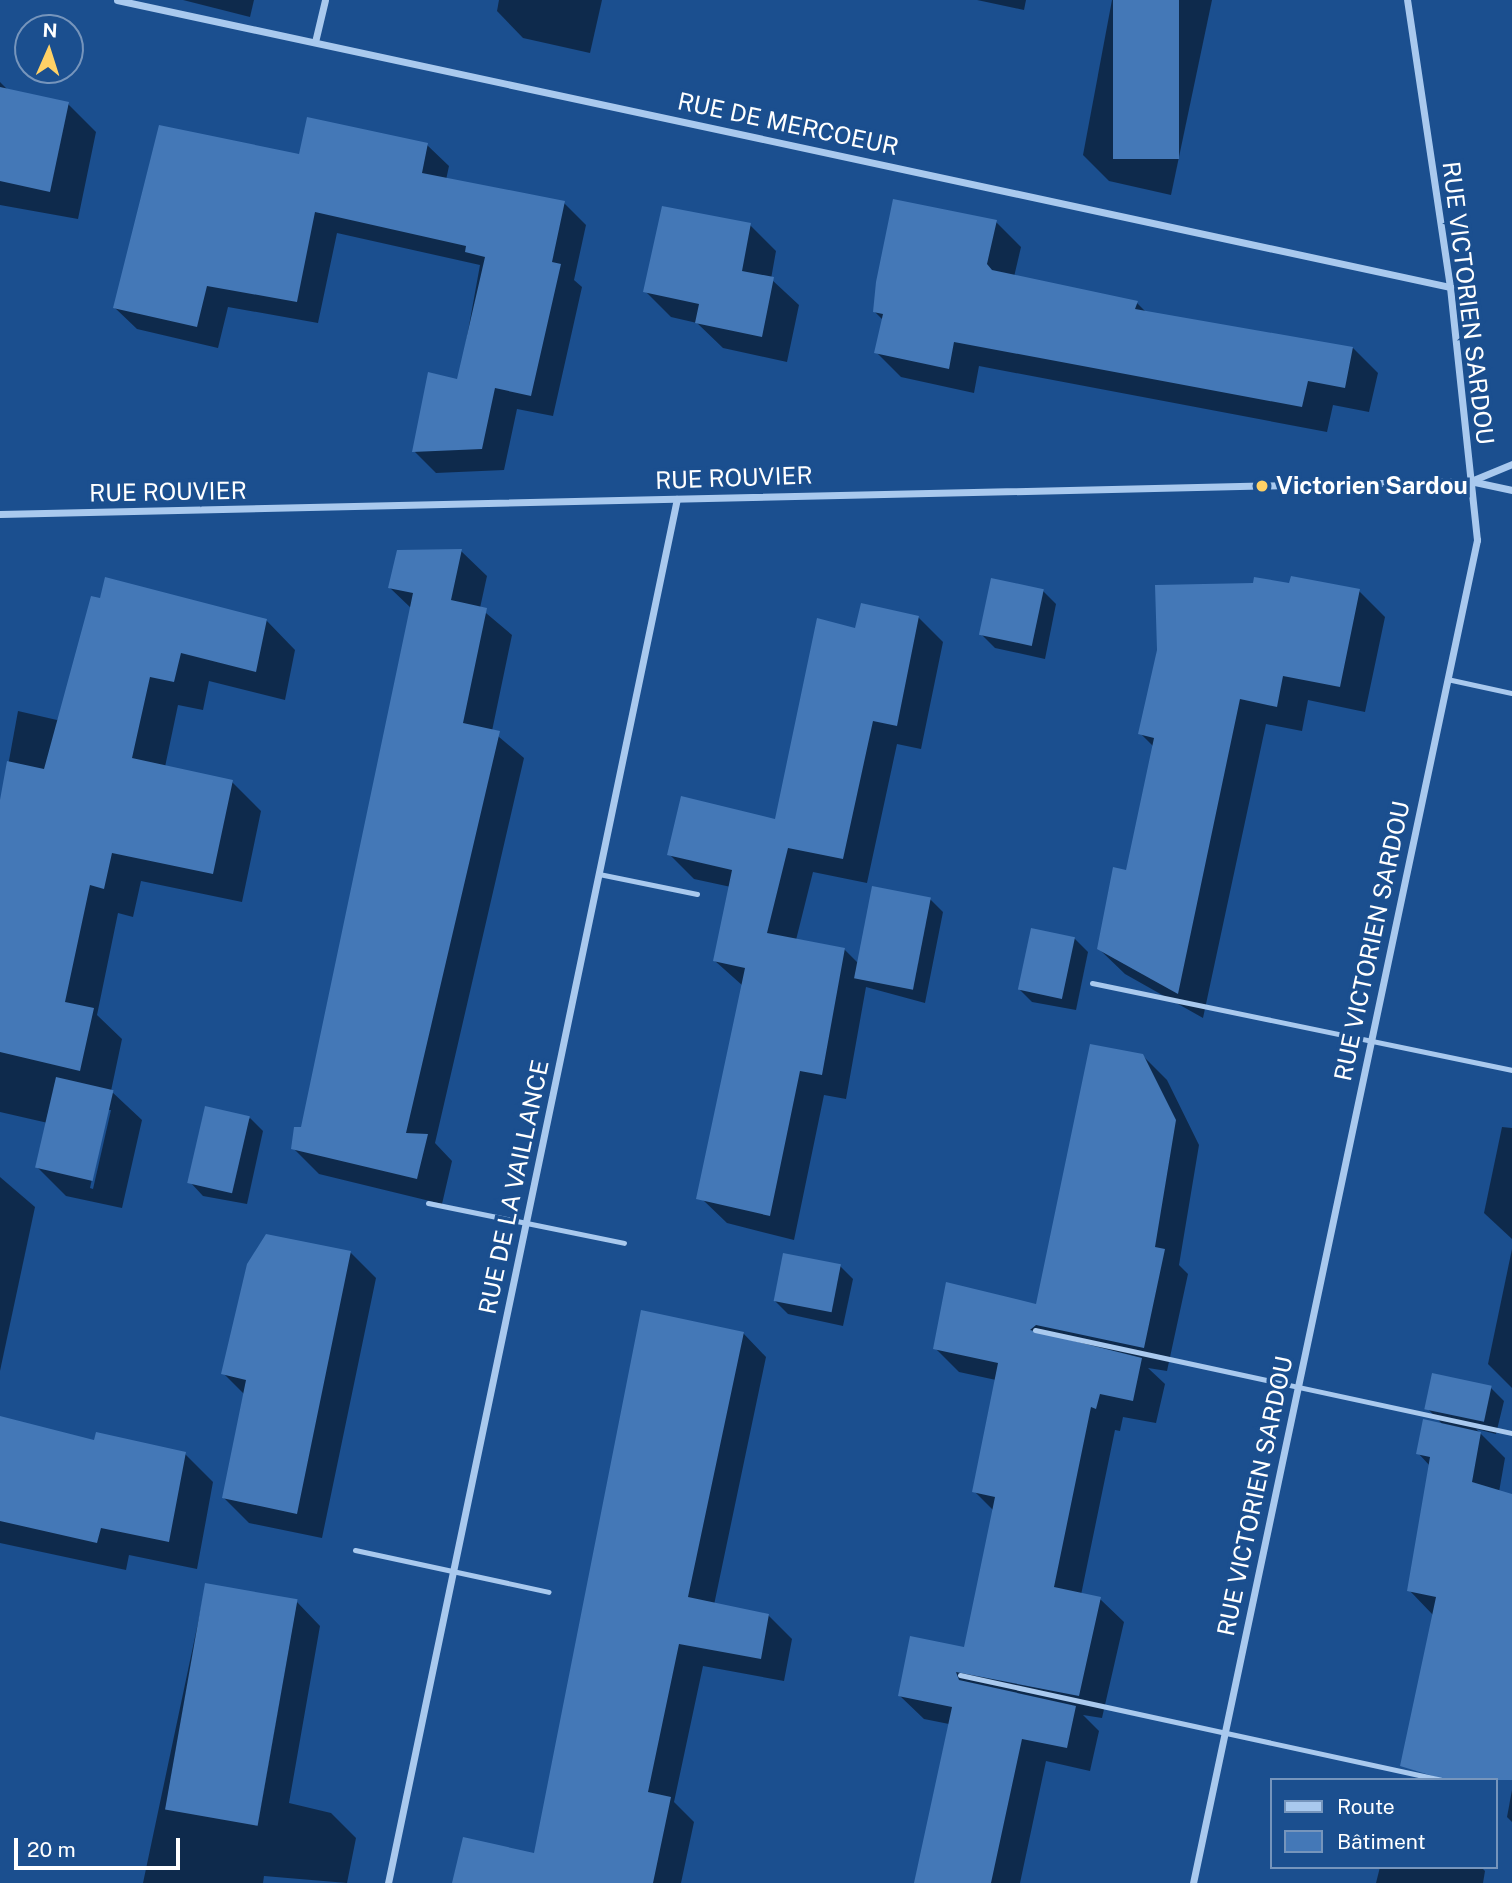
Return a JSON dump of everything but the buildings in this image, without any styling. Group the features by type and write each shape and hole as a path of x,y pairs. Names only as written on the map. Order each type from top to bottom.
{"street":[{"name":"RUE DE MERCOEUR","path":"117,0 1450,287"},
{"path":"315,42 325,0"},
{"name":"RUE VICTORIEN SARDOU","path":"1193,1883 1477,540 1450,287 1407,0"},
{"name":"RUE ROUVIER","path":"1470,481 1512,464"},
{"name":"RUE ROUVIER","path":"0,513 1470,481 1512,490"},
{"name":"RUE DE LA VAILLANCE","path":"388,1883 677,499"}],"lane":[{"path":"1447,679 1512,692"},
{"path":"598,874 697,894"},
{"path":"1092,983 1512,1070"},
{"path":"428,1203 624,1243"},
{"path":"1035,1330 1512,1433"},
{"path":"355,1550 549,1592"},
{"path":"960,1675 1432,1778"}],"place":[{"name":"Victorien Sardou","path":"1262,486"}]}
